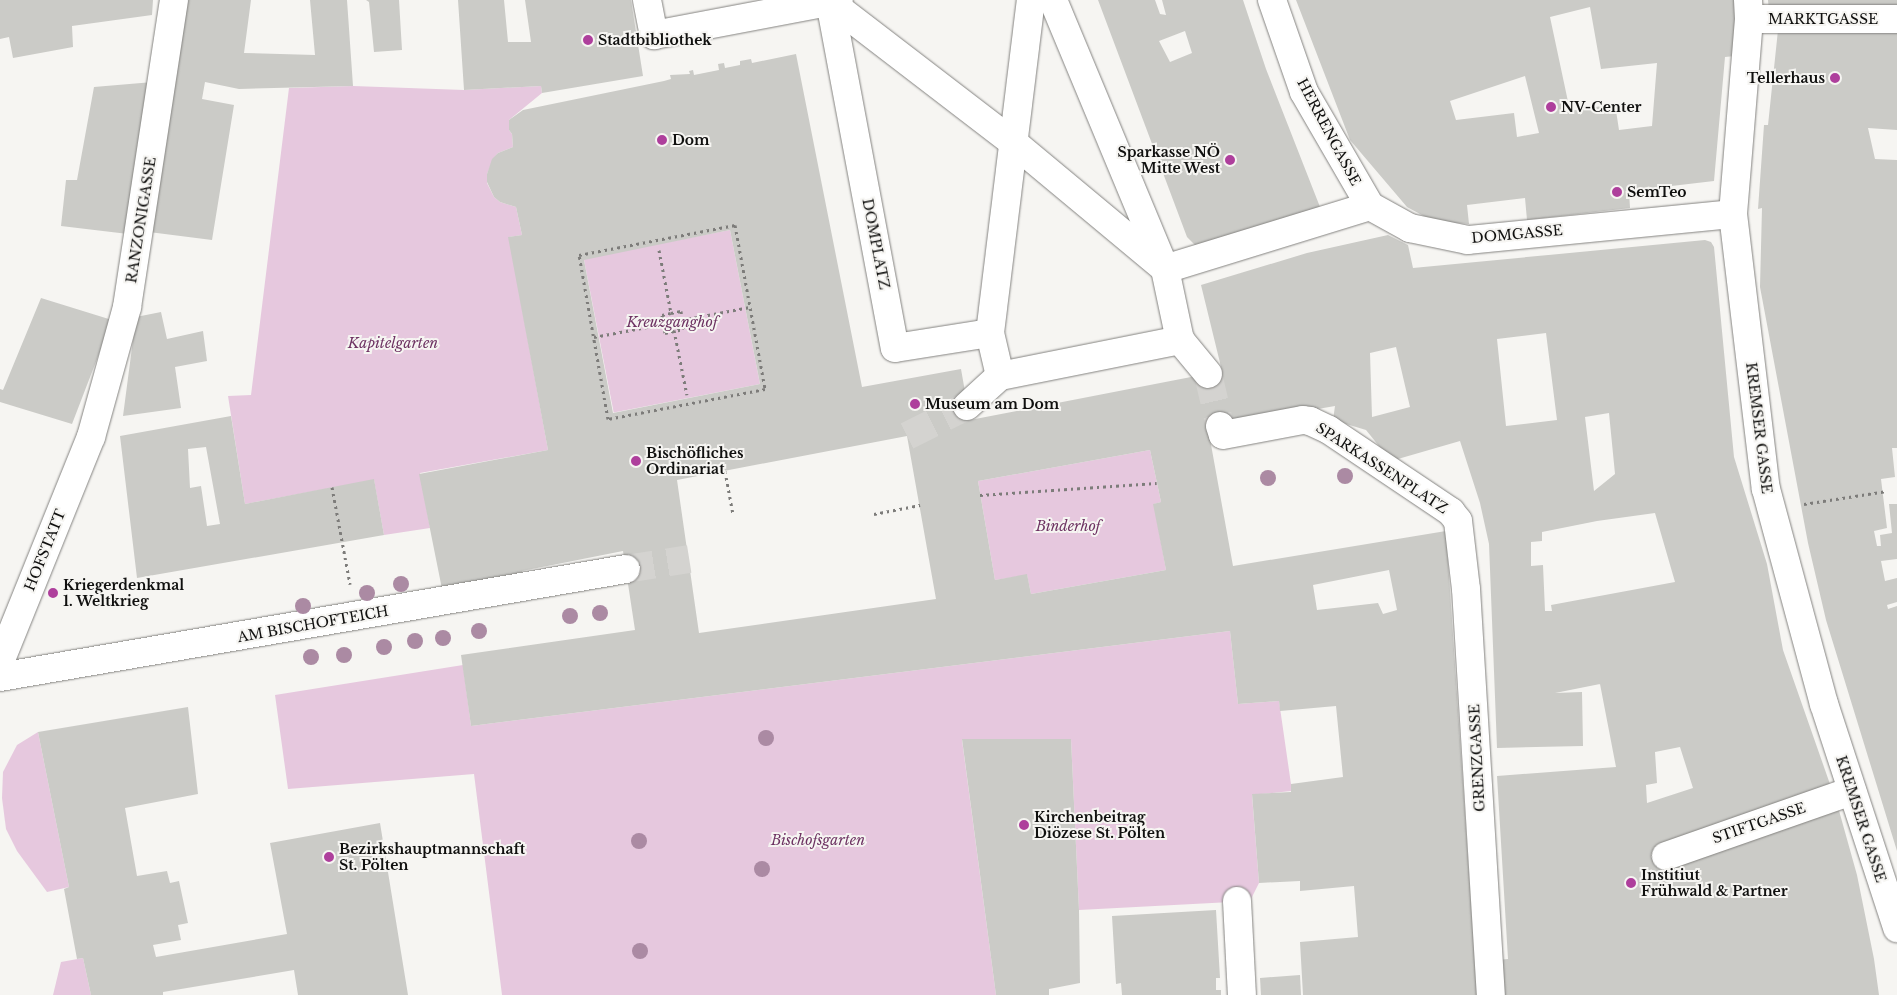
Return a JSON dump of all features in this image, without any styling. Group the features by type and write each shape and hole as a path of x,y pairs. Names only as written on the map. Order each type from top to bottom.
{"street":[{"name":"RANZONIGASSE","path":"91,438 127,307 174,0"},
{"path":"647,0 654,36 835,1 1014,142 1165,269"},
{"path":"1000,376 990,333 1031,0"},
{"path":"1053,0 1165,269 1180,340 1208,374"},
{"name":"HERRENGASSE","path":"1272,0 1304,92 1370,206"},
{"name":"DOMPLATZ","path":"835,1 895,348 990,333"},
{"name":"MARKTGASSE","path":"1749,10 1897,19"},
{"name":"KREMSER GASSE","path":"1749,10 1733,214 1766,490 1824,704 1897,928"},
{"path":"1165,269 1370,206"},
{"name":"DOMGASSE","path":"1370,206 1410,228 1468,240 1733,214"},
{"path":"967,406 1000,376 1180,340"},
{"name":"SPARKASSENPLATZ","path":"1220,426 1223,435 1303,420 1329,430 1451,512 1458,521"},
{"name":"HOFSTATT","path":"0,662 91,438"},
{"name":"GRENZGASSE","path":"1458,521 1466,589 1491,995"},
{"name":"AM BISCHOFTEICH","path":"0,677 626,569"},
{"name":"STIFTGASSE","path":"1666,856 1852,791"},
{"path":"1237,902 1242,995"}],"path":[{"path":"735,225 750,307 766,389 608,419 579,255 735,225"},
{"path":"659,250 671,313"},
{"path":"682,320 750,307"},
{"path":"681,312 682,320 684,329 665,332 662,315 681,312"},
{"path":"594,337 663,324"},
{"path":"674,330 686,395"},
{"path":"725,471 733,514"},
{"path":"980,494 1157,483"},
{"path":"332,487 356,616"},
{"path":"1771,509 1887,491"},
{"path":"874,514 920,505"}],"green space":[{"name":"Kapitelgarten","path":"353,86 464,90 541,86 542,93 509,120 513,147 498,153 493,159 487,174 487,183 494,197 500,202 516,207 522,235 509,237 548,450 420,473 430,528 384,535 374,480 245,504 228,396 251,395 289,88"},
{"name":"Kreuzganghof","path":"730,230 760,384 614,413 584,258"},
{"name":"Binderhof","path":"1150,450 1161,502 1154,504 1166,570 1031,594 1027,575 995,580 978,481"},
{"name":"Bischofsgarten","path":"1230,631 1238,704 1279,701 1291,784 1291,791 1252,795 1259,883 1250,901 1079,910 1071,739 962,740 996,995 502,995 474,774 288,789 275,695 463,665 471,726"},
{"path":"38,732 69,887 47,892 17,851 6,829 2,798 3,772 17,745"},
{"path":"83,958 91,995 53,995 61,962"}],"building":[{"path":"0,0 153,0 152,15 72,26 73,47 13,58 9,37 0,39"},
{"path":"188,0 251,0 244,53 315,55 310,0 347,0 353,86 239,89 205,82 202,99 234,105 212,240 149,232"},
{"path":"366,0 399,0 402,50 374,52 369,2"},
{"path":"458,0 504,0 508,42 531,42 525,0 631,0 643,76 542,93 541,86 464,90"},
{"name":"Sparkasse NÖ Mitte West","path":"1098,0 1155,0 1160,14 1166,15 1162,0 1243,0 1266,69 1320,207 1196,246 1187,237","holes":["1185,31 1192,53 1170,62 1159,41"]},
{"path":"1296,0 1735,0 1735,56 1725,57 1714,181 1629,191 1630,208 1527,220 1525,198 1467,205 1469,224 1433,221 1407,207 1350,140","holes":["1590,7 1601,69 1657,63 1652,126 1619,130 1615,104 1570,111 1550,17","1525,76 1539,133 1517,137 1514,113 1456,120 1450,101"]},
{"path":"1768,0 1897,0 1897,9 1769,11"},
{"path":"1778,30 1897,31 1897,130 1868,128 1875,159 1897,160 1897,448 1892,448 1895,477 1881,479 1887,528 1874,531 1877,546 1881,546 1880,535 1892,533 1889,504 1897,504 1897,559 1881,561 1885,581 1897,578 1897,602 1887,605 1888,609 1897,606 1897,851 1826,620 1808,543 1760,287 1762,208 1758,209 1764,125 1768,125"},
{"path":"796,54 862,387 961,369 970,420 1222,371 1201,285 1307,253 1388,235 1408,245 1413,268 1705,240 1711,242 1714,247 1734,457 1767,564 1783,650 1838,807 1857,875 1874,959 1879,995 1303,995 1300,942 1358,937 1354,886 1300,891 1300,881 1259,883 1252,794 1291,792 1291,784 1343,777 1336,706 1280,711 1279,701 1238,704 1230,631 471,726 461,655 635,630 623,551 522,571 523,579 443,594 419,474 548,450 508,237 522,235 516,207 500,202 494,197 487,182 487,174 492,159 498,153 513,147 509,120 523,110 664,81 671,79 670,75 690,74 689,71 693,70 694,75 719,70 718,64 724,63 725,68 740,65 740,61 751,59 752,63","holes":["730,230 760,384 613,413 584,260","1546,333 1557,420 1506,426 1497,339","1396,347 1410,407 1372,417 1370,353","1335,406 1333,420 1366,430 1391,461 1460,441 1480,503 1489,544 1497,748 1583,746 1582,692 1555,693 1600,684 1616,767 1497,776 1508,959 1475,962 1446,531 1233,566 1208,428","1609,413 1615,474 1594,491 1585,417","907,436 936,599 699,633 677,480","1150,450 1161,502 1153,504 1166,570 1031,594 1027,574 995,580 978,481","1655,513 1675,582 1551,605 1552,611 1545,611 1543,565 1531,566 1531,542 1542,541 1542,532 1597,521","1389,570 1397,610 1383,614 1378,603 1317,610 1313,585","1680,747 1693,788 1647,803 1646,785 1657,783 1655,752"]},
{"path":"153,82 128,234 61,226 66,180 77,180 94,87"},
{"path":"41,298 112,320 72,424 0,402 0,389 3,390"},
{"path":"161,312 167,339 203,331 207,361 175,367 181,408 123,416 136,317"},
{"path":"231,416 245,504 374,479 384,535 137,578 120,436","holes":["206,447 220,524 207,526 201,486 190,488 188,449"]},
{"name":"Bezirkshauptmannschaft St. Pölten","path":"188,707 198,794 125,808 137,876 167,871 170,883 179,881 188,923 178,925 181,940 153,945 156,957 287,934 270,843 380,823 408,995 298,995 294,970 163,992 163,995 91,995 83,958 77,959 64,889 69,887 38,732"},
{"name":"Kirchenbeitrag Diözese St. Pölten","path":"962,739 1071,739 1079,910 1080,983 1049,989 1049,995 996,995"},
{"path":"1216,910 1220,978 1216,978 1216,990 1221,990 1221,995 1122,995 1121,983 1116,984 1112,916"},
{"path":"1300,975 1301,995 1261,995 1260,978"}],"tunnel":[{"path":"1208,374 1220,426"},
{"path":"907,436 967,406"},
{"path":"626,569 689,559"}],"place":[{"name":"Stadtbibliothek","path":"588,40"},
{"name":"Tellerhaus","path":"1835,78"},
{"name":"NV-Center","path":"1551,107"},
{"name":"Dom","path":"662,140"},
{"name":"Sparkasse NÖ Mitte West","path":"1230,160"},
{"name":"SemTeo","path":"1617,192"},
{"name":"Museum am Dom","path":"915,404"},
{"name":"Bischöfliches Ordinariat","path":"636,461"},
{"name":"Kriegerdenkmal 1. Weltkrieg","path":"53,593"},
{"name":"Kirchenbeitrag Diözese St. Pölten","path":"1024,825"},
{"name":"Bezirkshauptmannschaft St. Pölten","path":"329,857"},
{"name":"Institiut Frühwald & Partner","path":"1631,883"}]}
